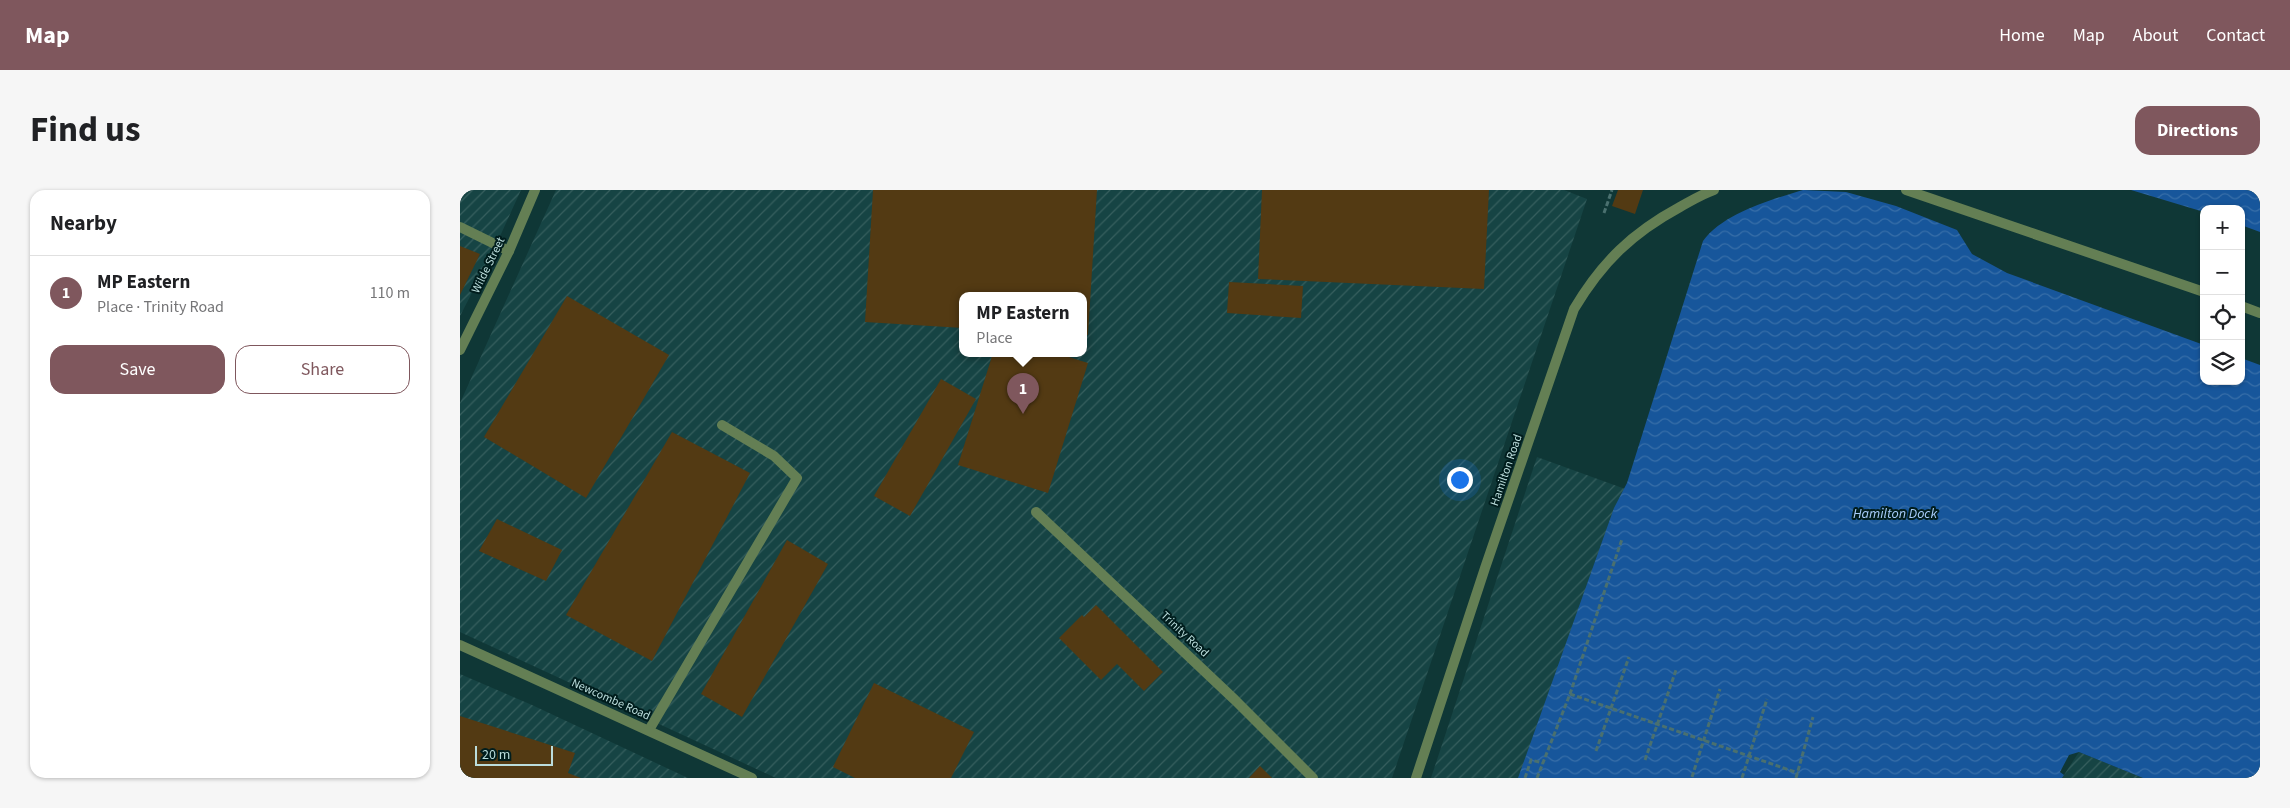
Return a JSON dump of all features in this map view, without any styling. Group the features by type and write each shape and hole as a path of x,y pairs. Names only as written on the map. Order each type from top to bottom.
{"street":[{"name":"Wilde Street","path":"460,350 509,251 535,190"},
{"name":"Hamilton Road","path":"1416,778 1485,568 1574,309 1588,285 1620,250 1652,222 1714,190"},
{"path":"1906,190 2200,291"},
{"path":"460,227 509,251"},
{"path":"2245,307 2260,312"},
{"path":"649,730 797,478 774,456 722,424"},
{"name":"Trinity Road","path":"1036,512 1236,700 1313,778"},
{"name":"Newcombe Road","path":"460,644 752,778"}],"path":[{"path":"1604,213 1612,190"},
{"path":"1538,778 1570,694 1622,539"},
{"path":"1596,750 1628,657"},
{"path":"1646,760 1676,670"},
{"path":"1692,777 1702,740 1720,689"},
{"path":"1570,694 1798,773"},
{"path":"1742,778 1767,699"},
{"path":"1796,778 1813,717"},
{"path":"1526,778 1532,760 1543,763"}],"shaded area":[{"path":"460,190 521,190 491,256 460,316"},
{"path":"556,190 1564,190 1587,199 1392,778 776,778 460,632 460,403"},
{"path":"1537,457 1628,490 1520,778 1431,778"},
{"path":"460,674 532,705 688,778 460,778"},
{"path":"2079,752 2143,778 2062,778"}],"water":[{"name":"Hamilton Dock","path":"1803,190 1846,192 1896,206 1957,230 1972,254 2007,273 2200,344 2200,385 2245,385 2245,359 2260,365 2260,778 2143,778 2079,752 2069,755 2060,772 2064,775 2062,778 1518,778 1614,508 1627,483 1703,241 1712,231 1735,215 1762,203"},
{"path":"2131,190 2260,190 2260,232 2245,226 2245,205 2200,205 2200,211"}],"building":[{"path":"873,190 1097,190 1088,335 1087,292 959,292 959,328 865,322"},
{"path":"1262,190 1489,190 1484,289 1258,279"},
{"path":"1618,190 1643,190 1635,214 1612,206"},
{"path":"460,246 480,254 460,295"},
{"path":"1229,282 1303,286 1301,318 1227,313"},
{"path":"567,296 669,355 586,498 484,437"},
{"path":"992,357 1069,357 1088,363 1048,493 958,465"},
{"path":"941,379 976,399 910,516 874,496"},
{"path":"672,432 750,473 652,661 566,615"},
{"path":"497,519 562,550 546,581 479,551"},
{"path":"787,540 828,564 742,717 701,694"},
{"path":"1096,605 1163,672 1144,691 1117,664 1101,680 1059,638 1082,615 1084,617"},
{"path":"874,683 974,732 951,778 855,778 833,767"},
{"path":"460,716 575,753 568,773 581,778 460,778"},
{"path":"1260,766 1272,778 1249,778"}],"place":[{"name":"MP Eastern","path":"1023,414"}]}
